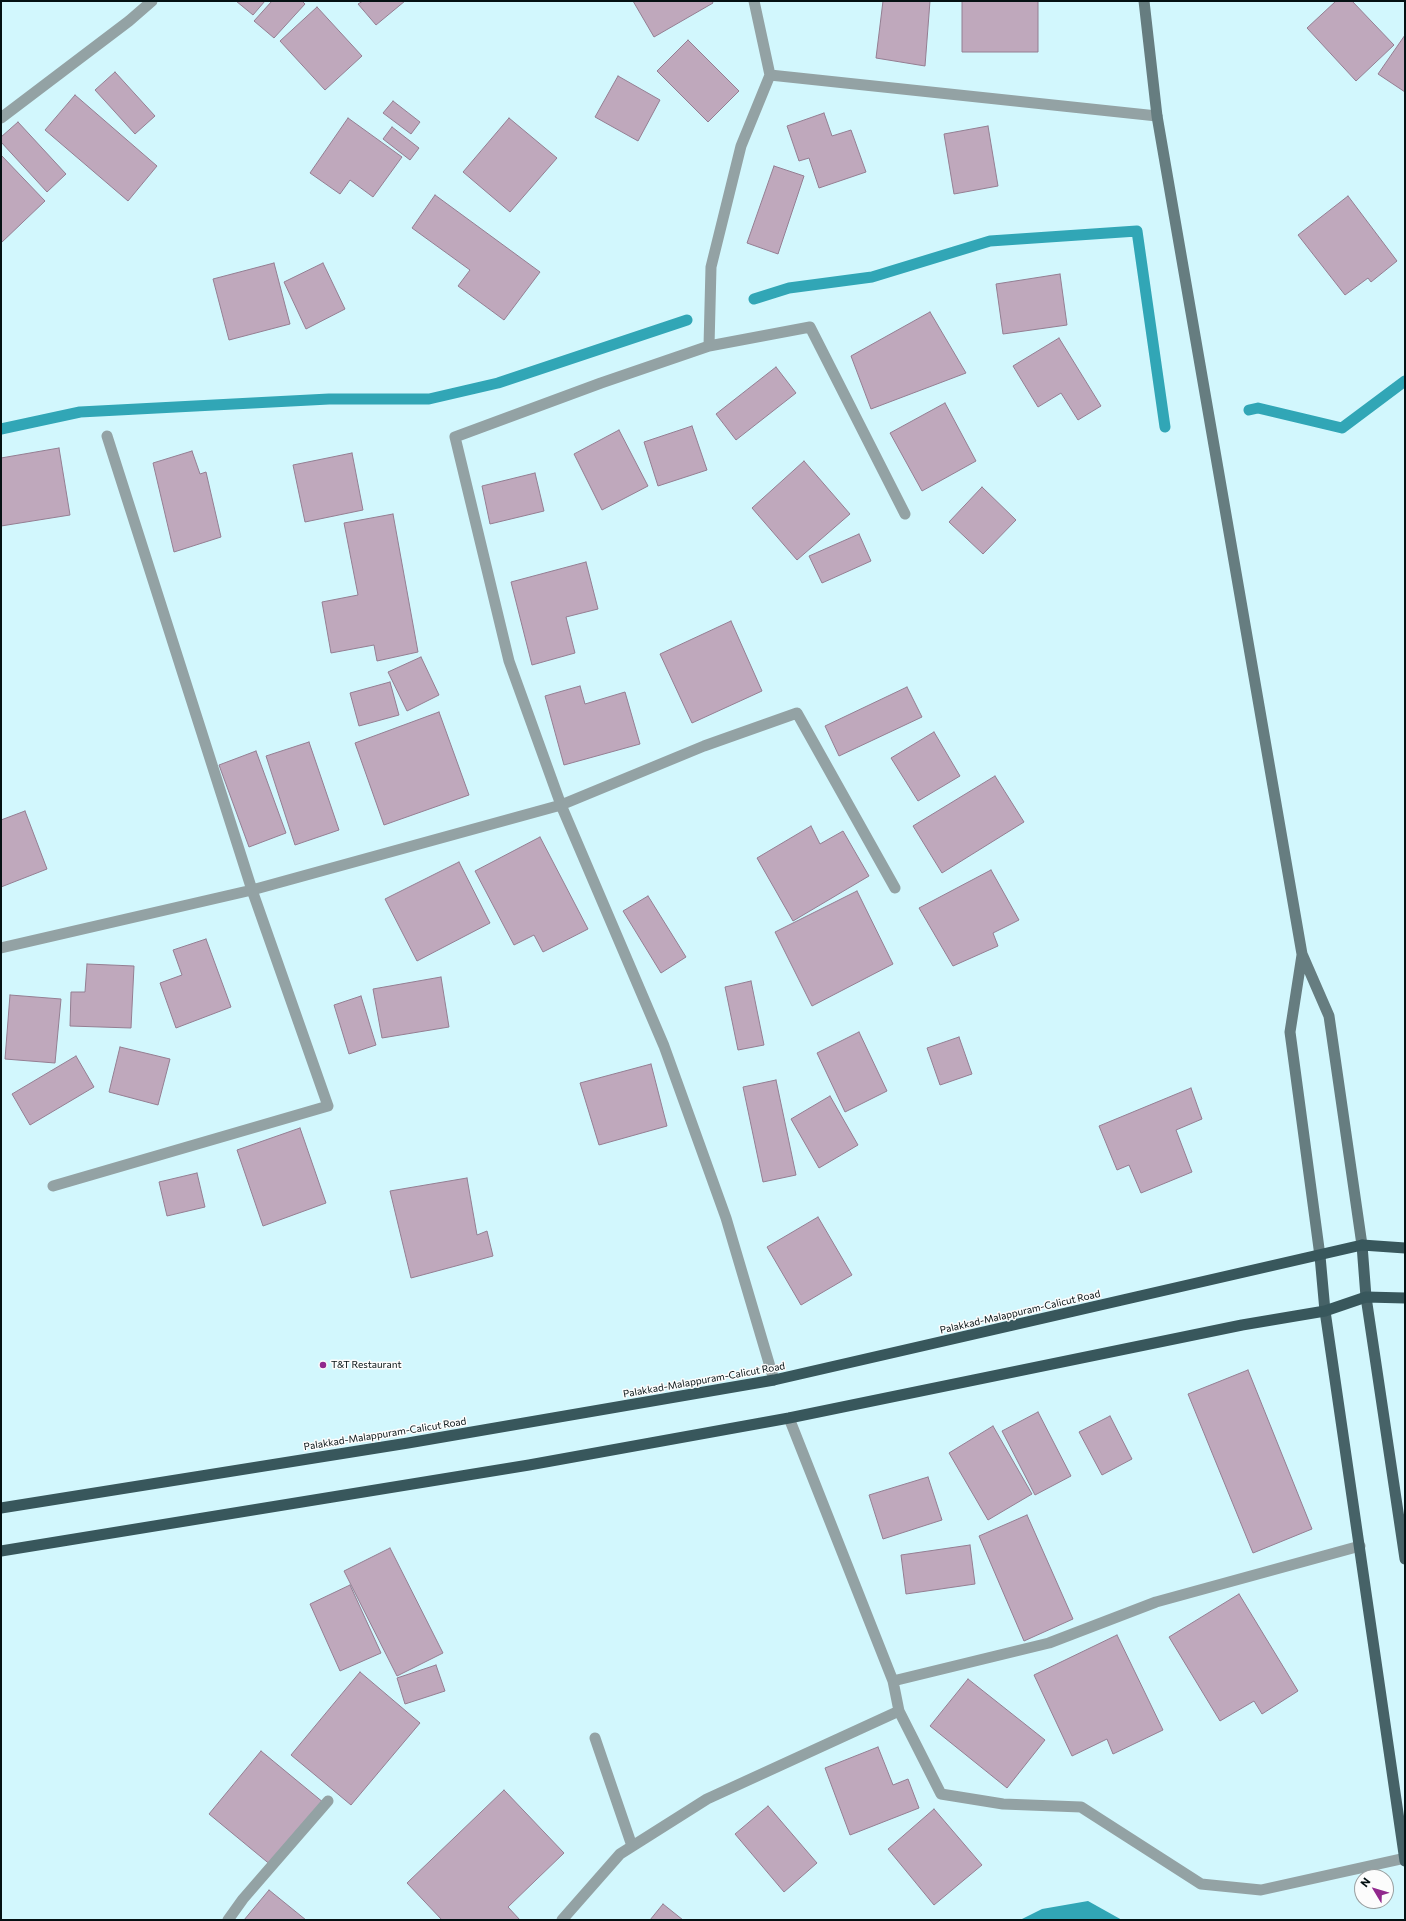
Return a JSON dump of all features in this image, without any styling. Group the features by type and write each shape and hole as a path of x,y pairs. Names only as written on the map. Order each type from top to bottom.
{"highway":[{"name":"Palakkad-Malappuram-Calicut Road","path":"1,1508 408,1443 774,1380 1362,1246 1405,1248"},
{"path":"1,1552 529,1465 789,1418 1242,1325 1325,1310 1366,1297 1405,1298"}],"main road":[{"path":"1144,1 1157,116 1302,954 1329,1016 1362,1246 1366,1297 1405,1559"},
{"path":"1302,954 1290,1032 1320,1256 1325,1310 1405,1860"}],"street":[{"path":"1,118 129,21 152,1"},
{"path":"709,346 711,267 741,146 770,75 754,1"},
{"path":"770,75 1157,116"},
{"path":"774,1380 726,1218 664,1046 561,805 509,661 455,437 601,383 709,346 810,327 905,514"},
{"path":"53,1186 328,1106 252,890 108,436"},
{"path":"1,948 252,890 561,805 704,746 797,713 895,888"},
{"path":"789,1418 893,1681 899,1711 941,1794 1003,1804 1081,1807 1201,1884 1261,1890 1405,1860"},
{"path":"893,1681 1049,1643 1156,1602 1360,1546"},
{"path":"562,1920 620,1854 707,1799 899,1711"},
{"path":"596,1738 632,1846"},
{"path":"228,1920 244,1899 328,1801"}],"water":[{"path":"1088,1901 1122,1920 1020,1920 1042,1909"}],"building":[{"path":"236,1 265,1 253,15"},
{"path":"272,1 302,1 305,4 274,38 254,21"},
{"path":"363,1 405,1 376,25 358,4"},
{"path":"633,1 712,1 713,3 654,37"},
{"path":"883,1 930,1 925,66 876,58"},
{"path":"962,1 1038,1 1038,52 962,52"},
{"path":"1336,1 1352,1 1394,45 1356,81 1307,28"},
{"path":"317,7 362,56 325,90 280,41"},
{"path":"1405,35 1405,92 1378,74"},
{"path":"688,40 739,91 708,122 657,71"},
{"path":"115,72 155,116 135,134 95,90"},
{"path":"618,76 660,100 638,141 595,117"},
{"path":"75,95 157,166 128,201 45,130"},
{"path":"393,101 420,122 411,134 383,113"},
{"path":"824,113 832,136 851,130 866,172 819,188 809,158 799,161 787,126"},
{"path":"348,118 402,157 373,197 350,180 340,194 310,173"},
{"path":"509,118 557,158 510,212 463,172"},
{"path":"18,122 66,174 47,192 1,142 1,137"},
{"path":"988,126 998,186 954,194 944,134"},
{"path":"392,127 419,148 410,160 383,139"},
{"path":"1,155 45,201 1,243"},
{"path":"774,166 804,176 778,254 747,243"},
{"path":"435,195 540,272 504,320 458,286 470,270 412,228"},
{"path":"1348,196 1397,261 1371,282 1368,278 1345,295 1298,235"},
{"path":"274,263 290,324 229,340 213,279"},
{"path":"323,263 345,309 306,329 284,282"},
{"path":"1060,274 1067,325 1003,334 996,284"},
{"path":"930,312 966,373 871,409 851,356"},
{"path":"1059,338 1101,406 1078,420 1061,393 1038,407 1013,366"},
{"path":"776,367 796,393 736,440 716,414"},
{"path":"945,403 976,461 922,491 890,433"},
{"path":"692,426 707,470 658,486 644,442"},
{"path":"619,430 648,486 602,510 574,454"},
{"path":"59,448 70,515 1,526 1,458"},
{"path":"192,451 200,474 206,472 221,537 174,552 153,463"},
{"path":"352,453 363,510 305,522 293,465"},
{"path":"804,461 850,514 797,560 752,508"},
{"path":"535,473 544,511 490,524 482,486"},
{"path":"982,487 1016,520 983,554 949,522"},
{"path":"393,514 418,652 377,661 374,645 331,653 322,602 358,595 344,523"},
{"path":"859,534 871,561 822,583 809,556"},
{"path":"586,562 598,609 566,617 575,653 532,665 511,582"},
{"path":"731,621 762,691 692,723 660,654"},
{"path":"421,657 439,695 407,711 388,672"},
{"path":"390,682 399,715 359,726 350,693"},
{"path":"580,686 585,704 625,692 640,744 564,765 545,696"},
{"path":"907,687 922,717 839,756 825,726"},
{"path":"439,712 469,795 384,825 355,743"},
{"path":"934,732 960,776 918,801 891,758"},
{"path":"309,742 339,830 295,845 266,756"},
{"path":"256,751 286,833 249,847 219,765"},
{"path":"995,776 1024,822 942,873 913,826"},
{"path":"25,811 47,869 1,887 1,820"},
{"path":"811,826 820,844 843,831 869,876 793,921 757,858"},
{"path":"540,837 588,929 543,952 534,935 514,945 475,871"},
{"path":"459,862 490,923 417,961 385,899"},
{"path":"991,870 1019,920 993,933 998,946 953,966 919,908"},
{"path":"857,891 893,964 812,1006 775,932"},
{"path":"648,896 686,957 661,973 623,911"},
{"path":"206,939 231,1007 176,1028 160,983 182,975 173,950"},
{"path":"87,964 134,966 131,1028 70,1026 71,992 85,992"},
{"path":"441,977 449,1027 382,1038 373,989"},
{"path":"751,981 764,1045 738,1050 725,987"},
{"path":"10,995 61,999 55,1063 5,1059"},
{"path":"361,996 376,1045 349,1054 334,1005"},
{"path":"859,1032 887,1091 845,1112 817,1053"},
{"path":"959,1037 972,1074 940,1085 927,1048"},
{"path":"120,1047 170,1059 158,1105 109,1092"},
{"path":"76,1056 94,1087 30,1125 12,1094"},
{"path":"651,1064 667,1126 599,1145 580,1083"},
{"path":"776,1080 796,1175 763,1182 743,1087"},
{"path":"1191,1088 1202,1119 1176,1130 1192,1172 1141,1193 1129,1165 1117,1170 1099,1126"},
{"path":"830,1096 858,1145 819,1168 791,1119"},
{"path":"300,1128 326,1203 263,1226 237,1150"},
{"path":"197,1173 205,1207 167,1216 159,1182"},
{"path":"467,1178 477,1235 487,1231 493,1256 411,1278 390,1191"},
{"path":"818,1217 852,1275 801,1305 767,1247"},
{"path":"1248,1370 1312,1529 1253,1553 1188,1394"},
{"path":"1038,1412 1071,1476 1035,1495 1002,1431"},
{"path":"1110,1416 1132,1459 1102,1475 1079,1432"},
{"path":"993,1426 1032,1494 988,1520 949,1453"},
{"path":"928,1477 942,1520 883,1539 869,1495"},
{"path":"1027,1515 1073,1619 1024,1641 979,1536"},
{"path":"970,1545 975,1584 906,1594 901,1555"},
{"path":"390,1548 443,1653 397,1676 344,1571"},
{"path":"350,1585 381,1653 340,1671 310,1604"},
{"path":"1239,1594 1298,1691 1262,1714 1254,1701 1220,1721 1169,1637"},
{"path":"1117,1635 1163,1730 1113,1754 1107,1739 1072,1756 1034,1675"},
{"path":"436,1665 445,1691 405,1704 397,1678"},
{"path":"360,1672 420,1723 351,1805 291,1755"},
{"path":"968,1679 1045,1740 1007,1788 930,1726"},
{"path":"878,1747 893,1785 908,1779 919,1808 850,1835 825,1768"},
{"path":"261,1751 324,1803 272,1866 209,1814"},
{"path":"504,1790 564,1853 508,1907 520,1920 442,1920 407,1883"},
{"path":"768,1806 817,1863 784,1892 735,1834"},
{"path":"934,1809 982,1865 934,1905 888,1849"},
{"path":"269,1890 306,1920 244,1920"},
{"path":"663,1904 683,1920 650,1920"}],"waterway":[{"path":"754,299 789,288 872,277 990,241 1137,231 1165,427"},
{"path":"1,429 80,412 329,399 429,399 498,383 687,320"},
{"path":"1249,410 1258,408 1342,428 1405,381"}],"place":[{"name":"T&T Restaurant","path":"323,1365"}]}
